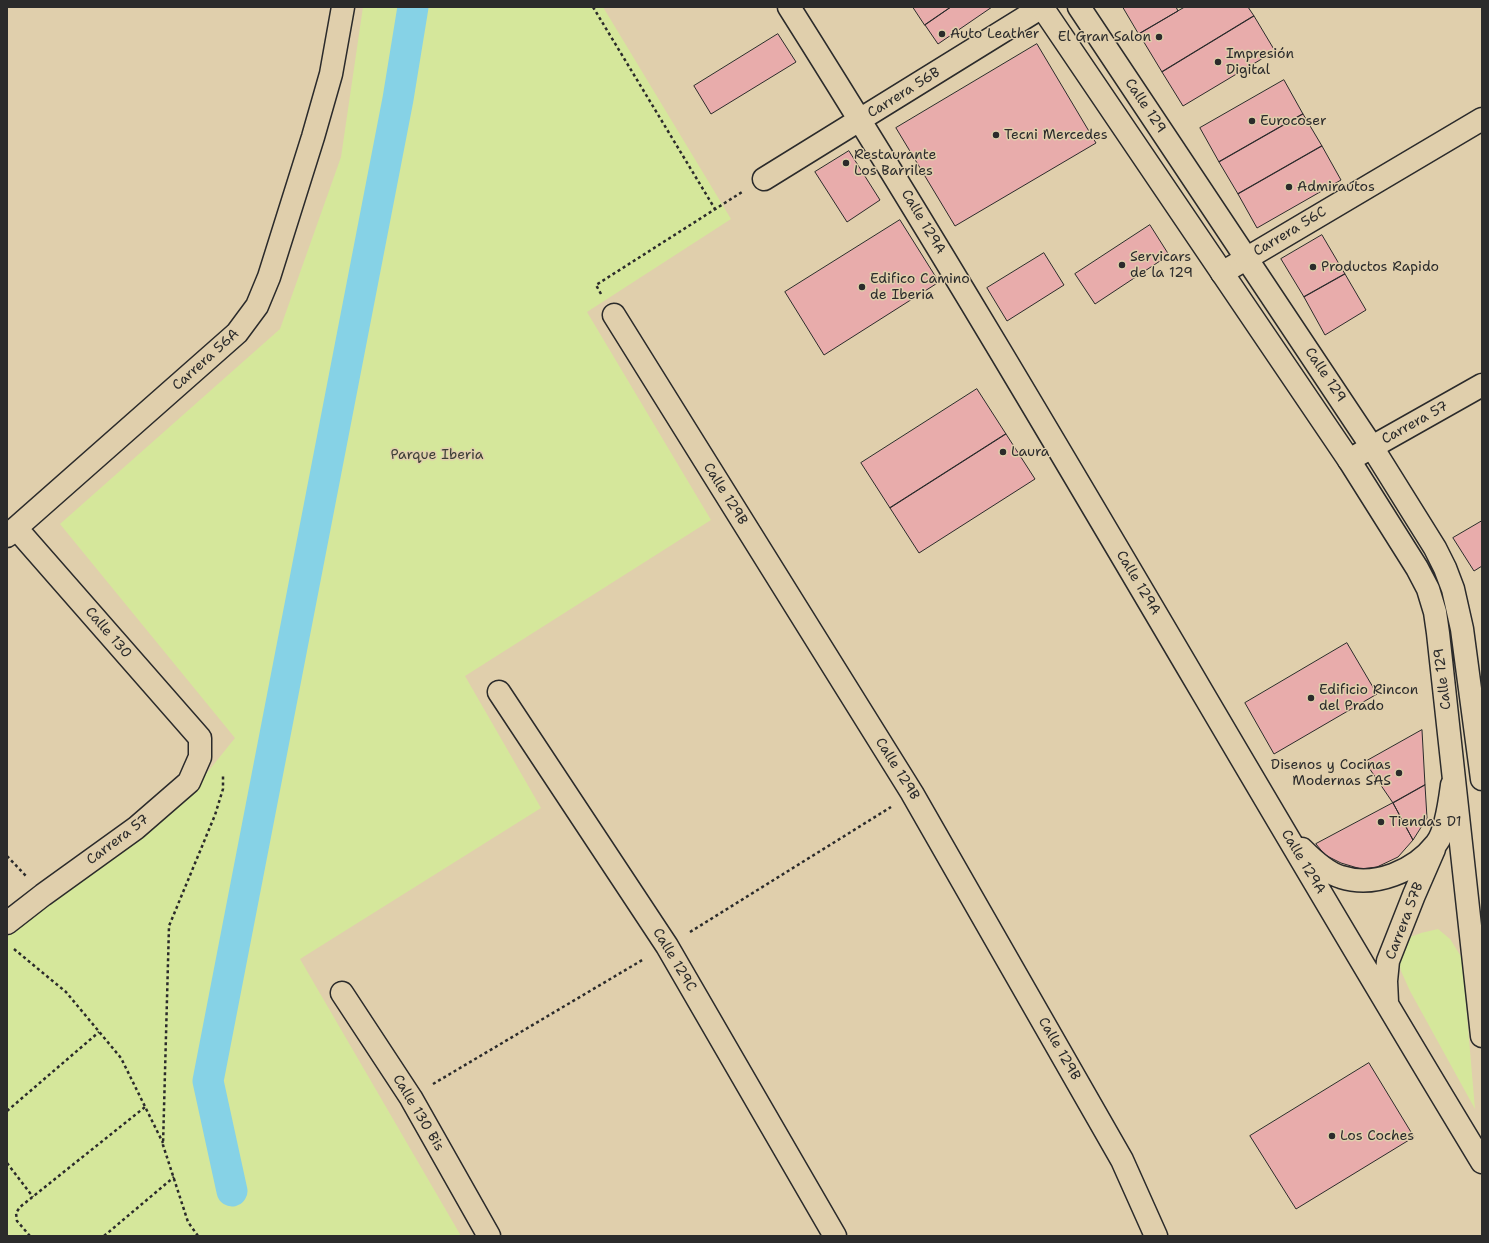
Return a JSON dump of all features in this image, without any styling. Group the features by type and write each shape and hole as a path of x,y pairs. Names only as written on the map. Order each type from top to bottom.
{"street":[{"name":"Carrera 56A","path":"12,532 237,334 257,306 269,277 313,137 331,74 343,7"},
{"name":"Calle 129A","path":"789,7 974,306 1482,1162"},
{"name":"Carrera 56B","path":"764,178 1042,7"},
{"name":"Calle 129","path":"1042,7 1349,460 1417,568 1428,589 1435,612 1437,626 1482,1036"},
{"name":"Calle 129","path":"1079,7 1372,447 1435,548 1454,589 1462,629 1482,779"},
{"name":"Carrera 56C","path":"1222,273 1482,119"},
{"name":"Calle 129B","path":"614,315 912,793 1122,1160 1156,1236"},
{"name":"Carrera 57","path":"1349,460 1482,385"},
{"name":"Calle 130","path":"12,532 200,738"},
{"name":"Calle 129C","path":"499,692 667,946 835,1236"},
{"name":"Carrera 57","path":"7,923 43,894 136,828 189,782 200,757 200,738"},
{"name":"Calle 129","path":"1288,836 1315,862 1340,877 1358,881 1382,880 1404,870 1422,858 1437,843 1449,806 1453,772"},
{"name":"Carrera 57B","path":"1387,1002 1386,981 1388,961 1414,895 1437,843"},
{"name":"Calle 130 Bis","path":"342,993 411,1098 489,1236"}],"path":[{"path":"593,7 715,209"},
{"path":"614,315 596,285 764,178"},
{"path":"163,1145 170,926 215,815 223,789 222,761 200,738"},
{"path":"13,948 66,992 121,1058 163,1145 188,1222 198,1236"},
{"path":"7,1111 99,1032"},
{"path":"30,1236 17,1221 16,1213 20,1207 145,1107"},
{"path":"7,1163 33,1197"},
{"path":"104,1236 174,1177"}],"green space":[{"name":"Parque Iberia","path":"363,7 603,7 731,219 587,312 711,520 465,676 541,808 300,959 461,1236 7,1236 7,927 185,800 235,738 60,524 280,329 341,157"},
{"path":"1438,929 1450,939 1462,958 1475,1109 1410,991 1401,971 1397,952 1405,939"}],"building":[{"path":"913,7 951,7 925,25"},
{"name":"Auto Leather","path":"951,7 992,7 938,44 925,25"},
{"path":"1123,7 1176,7 1178,11 1139,34"},
{"path":"1185,7 1248,7 1254,16 1162,72 1139,34"},
{"name":"Impresión Digital","path":"1254,16 1275,51 1183,106 1162,72"},
{"path":"778,34 796,62 711,114 694,86"},
{"name":"Tecni Mercedes","path":"1037,44 1096,143 955,226 896,128"},
{"name":"Eurocoser","path":"1284,80 1303,114 1219,162 1200,128"},
{"path":"1303,114 1322,146 1238,194 1219,162"},
{"name":"Admirautos","path":"1322,146 1341,180 1257,228 1238,194"},
{"path":"849,151 880,200 847,222 815,172"},
{"name":"Edifico Camino de Iberia","path":"900,220 939,282 824,355 785,292"},
{"name":"Servicars de la 129","path":"1150,225 1169,255 1095,304 1075,274"},
{"name":"Productos Rapido","path":"1322,235 1345,274 1304,297 1281,259"},
{"path":"1044,253 1064,285 1007,321 987,288"},
{"path":"1345,274 1366,310 1325,335 1304,297"},
{"path":"977,389 1006,434 890,508 861,463"},
{"path":"1006,434 1035,479 919,553 890,508"},
{"path":"1482,521 1482,566 1474,571 1453,538"},
{"name":"Edificio Rincon del Prado","path":"1347,643 1377,694 1274,754 1245,703"},
{"name":"Disenos y Cocinas Modernas SAS","path":"1422,730 1425,785 1393,803 1365,762"},
{"path":"1425,785 1427,818 1413,840 1393,803"},
{"name":"Tiendas D1","path":"1393,803 1413,840 1398,857 1377,867 1361,869 1341,863 1325,855 1316,844"},
{"name":"Los Coches","path":"1369,1063 1414,1137 1296,1209 1250,1136"}],"waterway":[{"path":"232,1191 208,1081 398,99 413,7"}],"place":[{"name":"Auto Leather","path":"942,34"},
{"name":"El Gran Salon","path":"1159,37"},
{"name":"Impresión Digital","path":"1218,62"},
{"name":"Eurocoser","path":"1252,121"},
{"name":"Tecni Mercedes","path":"996,135"},
{"name":"Restaurante Los Barriles","path":"846,163"},
{"name":"Admirautos","path":"1289,187"},
{"name":"Servicars de la 129","path":"1122,265"},
{"name":"Productos Rapido","path":"1313,267"},
{"name":"Edifico Camino de Iberia","path":"862,287"},
{"name":"Laura","path":"1003,452"},
{"name":"Edificio Rincon del Prado","path":"1311,698"},
{"name":"Disenos y Cocinas Modernas SAS","path":"1399,773"},
{"name":"Tiendas D1","path":"1381,822"},
{"name":"Los Coches","path":"1332,1136"}]}
